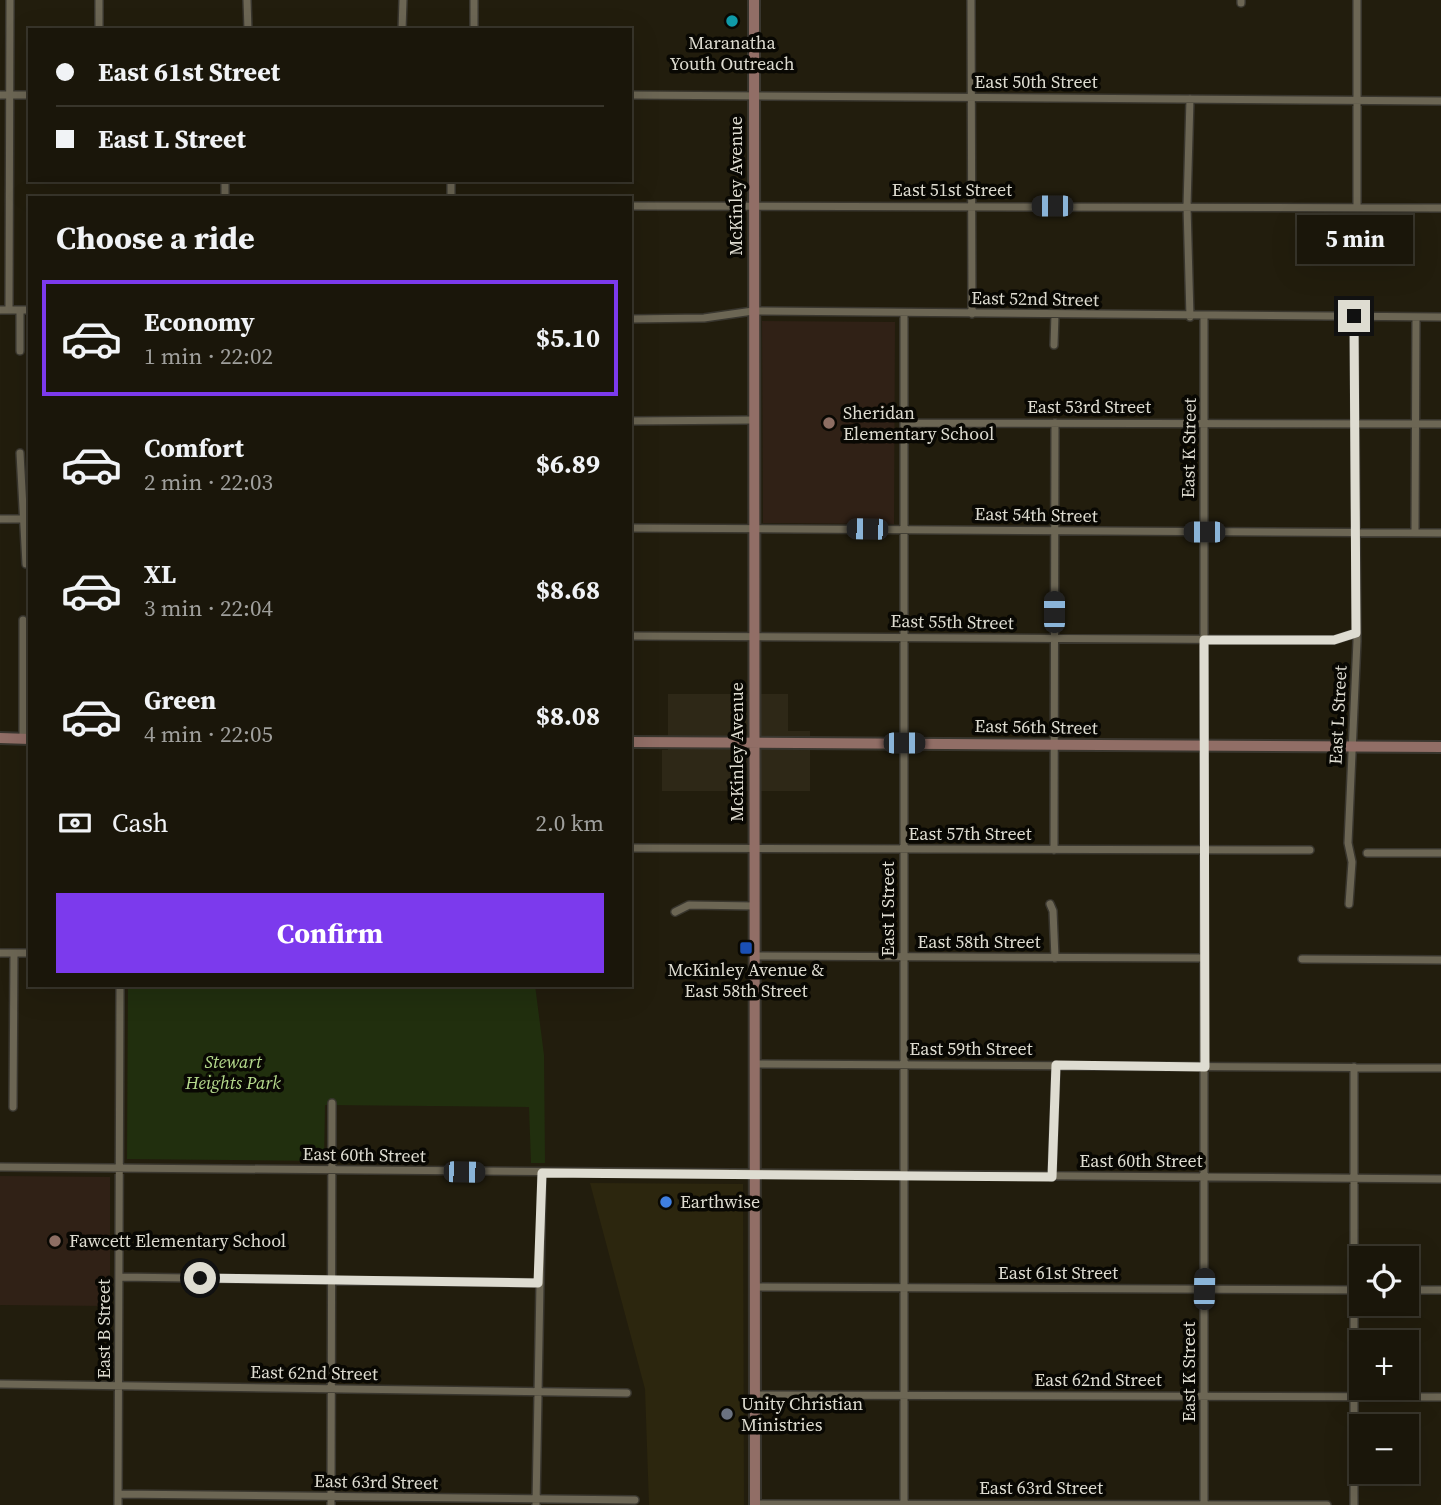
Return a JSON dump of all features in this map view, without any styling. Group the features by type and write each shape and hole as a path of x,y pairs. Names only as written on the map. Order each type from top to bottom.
{"main road":[{"name":"McKinley Avenue","path":"754,0 755,1504"},
{"path":"0,738 27,739"},
{"name":"East 56th Street","path":"632,742 1441,747"}],"street":[{"path":"9,310 10,0"},
{"path":"99,0 99,28"},
{"path":"247,0 248,28"},
{"path":"402,28 403,0"},
{"path":"474,0 474,28"},
{"path":"971,0 971,314"},
{"path":"1357,0 1357,207"},
{"path":"0,95 28,95"},
{"name":"East 50th Street","path":"632,95 1441,101"},
{"path":"1190,99 1187,206 1190,317"},
{"path":"225,182 225,196"},
{"name":"East 51st Street","path":"632,206 754,204 1441,208"},
{"path":"0,310 28,310"},
{"path":"20,310 20,351"},
{"name":"East 52nd Street","path":"632,318 704,318 753,312 1441,317"},
{"name":"East I Street","path":"904,314 904,1504"},
{"path":"1054,345 1055,314"},
{"name":"East K Street","path":"1204,315 1204,1504"},
{"name":"East L Street","path":"1349,904 1352,862 1348,843 1356,633 1354,316"},
{"path":"1415,533 1416,317"},
{"path":"632,421 753,420"},
{"name":"East 53rd Street","path":"904,422 1441,424"},
{"path":"1054,850 1055,423"},
{"path":"20,453 28,519 26,564"},
{"path":"0,519 28,519"},
{"name":"East 54th Street","path":"632,528 1441,533"},
{"path":"23,620 27,739"},
{"name":"East 55th Street","path":"632,636 1334,640 1356,633"},
{"name":"East 57th Street","path":"632,848 1310,850"},
{"path":"1367,853 1441,853"},
{"path":"1050,904 1054,911 1055,958"},
{"path":"675,912 689,905 754,906"},
{"path":"0,953 28,953"},
{"path":"13,953 13,1107"},
{"name":"East 58th Street","path":"755,956 1204,958"},
{"path":"1302,959 1441,960"},
{"name":"East B Street","path":"118,1505 120,987"},
{"name":"East 59th Street","path":"754,1064 1441,1068"},
{"path":"1052,1177 1056,1065"},
{"path":"1354,1067 1356,1246"},
{"path":"331,1501 334,1170 332,1102"},
{"name":"East 60th Street","path":"0,1167 904,1177 1441,1179"},
{"path":"536,1502 542,1173"},
{"path":"120,1277 538,1283"},
{"name":"East 61st Street","path":"755,1287 1349,1290"},
{"path":"1419,1290 1441,1290"},
{"name":"East 62nd Street","path":"0,1384 627,1393"},
{"name":"East 62nd Street","path":"754,1395 1349,1397"},
{"name":"East 62nd Street","path":"1419,1397 1441,1397"},
{"path":"1354,1400 1354,1505"},
{"name":"East 63rd Street","path":"118,1494 331,1501 635,1500"},
{"name":"East 63rd Street","path":"755,1504 1327,1505"}],"shaded area":[{"name":"Sheridan Elementary School","path":"762,321 895,322 894,524 763,523"},
{"path":"668,694 788,694 788,731 810,731 810,791 662,791 662,750 668,750"},
{"name":"Fawcett Elementary School","path":"0,1176 110,1177 110,1306 0,1305"},
{"path":"590,1183 743,1184 744,1505 649,1505 645,1389"}],"green space":[{"name":"Stewart Heights Park","path":"128,987 535,987 544,1055 545,1163 531,1163 529,1107 325,1105 324,1161 127,1159"}],"place":[{"name":"Maranatha Youth Outreach","path":"732,21"},
{"name":"Sheridan Elementary School","path":"829,423"},
{"name":"McKinley Avenue & East 58th Street","path":"746,948"},
{"name":"Earthwise","path":"666,1202"},
{"name":"Fawcett Elementary School","path":"55,1241"},
{"name":"Unity Christian Ministries","path":"727,1414"}],"route":[{"path":"200,1278 538,1283 542,1173 1052,1177 1056,1065 1205,1067 1204,640 1334,640 1356,633 1354,316"}]}
